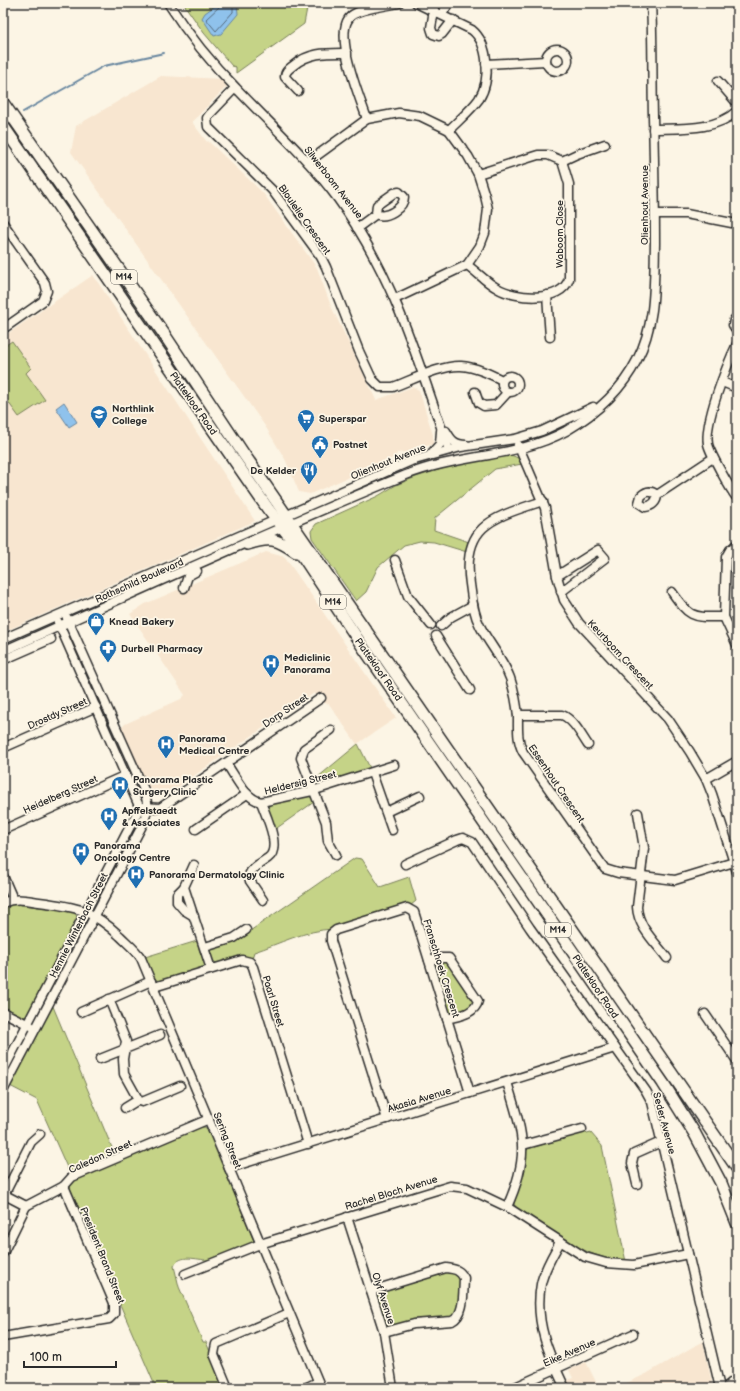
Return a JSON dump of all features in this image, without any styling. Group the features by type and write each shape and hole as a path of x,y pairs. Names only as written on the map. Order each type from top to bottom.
{"main road":[{"name":"Plattekloof Road","path":"3,102 164,334 242,453 284,521 303,557 663,1083 695,1134 718,1176 737,1223"},
{"name":"Plattekloof Road","path":"3,126 284,521 737,1168"},
{"path":"247,544 264,540 276,540 285,544 303,557"}],"street":[{"name":"Silwerboom Avenue","path":"168,3 203,52 235,88 308,162 357,228 378,264 395,299 424,376 449,450"},
{"path":"367,119 347,53 344,30 345,25 352,15 399,3"},
{"path":"416,3 438,12 477,34 483,44 486,64 485,82 480,98 449,130"},
{"path":"449,3 438,12 431,31 435,36 442,34 453,20"},
{"name":"Olienhout Avenue","path":"284,521 433,466 521,449 547,440 567,430 598,409 611,396 636,362 649,329 654,290 655,214 651,3"},
{"path":"732,3 737,7"},
{"path":"298,91 285,77 287,70 312,55 347,53"},
{"path":"486,64 546,61"},
{"path":"718,81 737,103"},
{"name":"Bloulelie Crescent","path":"235,88 207,118 208,126 272,190 321,257 359,351 375,384 385,388 424,376"},
{"path":"308,162 367,119 388,113 410,113 431,120 449,130 478,174 486,196 488,209 485,234 480,246 467,265 395,299"},
{"path":"653,129 699,127 712,124 735,115"},
{"path":"478,174 530,157 548,155 562,160 605,144"},
{"name":"Waboom Close","path":"467,265 496,288 506,292 530,296 547,295 563,289 569,279 569,184 562,160"},
{"path":"357,228 376,214"},
{"path":"655,214 686,214 737,224"},
{"path":"3,223 45,283 47,291 43,301 3,329"},
{"path":"547,295 550,337"},
{"path":"737,318 734,320 733,325 737,332"},
{"path":"737,344 722,382 708,432 708,446 737,498"},
{"path":"424,376 444,369 462,366 483,371 502,380"},
{"path":"475,392 479,404 484,406 496,405 508,392 516,389 517,381 512,376 506,376 502,380 502,388 508,392"},
{"path":"722,382 737,388"},
{"name":"Olienhout Avenue","path":"284,521 389,470 449,450 515,439 562,423 611,396"},
{"path":"441,424 452,441 456,443 479,444"},
{"path":"431,455 437,449 441,441 441,424"},
{"name":"Keurboom Crescent","path":"515,439 521,449 543,500 557,576 561,592 570,611 579,623 668,719 706,779 737,872"},
{"path":"433,466 443,459 449,450 461,454 490,454"},
{"path":"657,495 714,458"},
{"name":"Essenhout Crescent","path":"543,500 495,518 477,535 470,549 468,563 473,605 480,626 498,654 510,679 518,715 518,738 523,752 601,864 611,871 675,880 734,862"},
{"name":"Rothschild Boulevard","path":"3,651 247,544 284,521"},
{"name":"Rothschild Boulevard","path":"3,639 64,612 284,521"},
{"path":"737,544 730,550 725,565 724,617 737,645"},
{"path":"557,576 598,550 605,558 561,592"},
{"path":"184,588 188,576 214,562 224,554"},
{"path":"394,560 408,596 431,625 430,631 436,636 470,690"},
{"path":"672,592 685,611 691,615 698,617 724,617"},
{"path":"436,636 441,632 441,626 451,617 473,605"},
{"path":"64,612 145,792 148,808"},
{"path":"56,616 139,806"},
{"path":"431,625 438,624 441,626"},
{"path":"3,660 51,639"},
{"name":"Dorp Street","path":"139,806 160,808 321,698"},
{"name":"Drostdy Street","path":"3,748 96,707"},
{"path":"518,715 562,715 567,717 588,746"},
{"path":"331,730 304,749 301,754 301,761 327,825 328,841 336,855"},
{"path":"706,779 737,760"},
{"name":"Heldersig Street","path":"226,762 247,794 254,800 261,802 312,791 394,765"},
{"path":"372,773 392,830"},
{"name":"Heidelberg Street","path":"3,830 126,775"},
{"path":"196,829 247,794"},
{"path":"386,812 420,796"},
{"path":"261,802 272,836 274,850 270,857 252,869 249,875 250,881 263,900"},
{"name":"Hennie Winterbach Street","path":"3,1071 85,910 137,815 139,806"},
{"name":"Hennie Winterbach Street","path":"3,1091 143,824 148,808"},
{"path":"638,813 644,840 637,915 640,923 667,958"},
{"name":"Seder Avenue","path":"404,864 463,838 472,842 646,1091 652,1102 720,1388"},
{"path":"194,865 184,887 177,894 176,902 184,910 194,916"},
{"path":"3,876 13,898 3,903"},
{"path":"184,887 205,946 211,969"},
{"name":"Sering Street","path":"13,898 85,910 94,915 142,958 320,1385"},
{"name":"Franschhoek Crescent","path":"387,1119 330,937 336,930 407,908 414,912 470,1094"},
{"path":"205,946 234,938 246,930"},
{"path":"429,960 448,958 478,1001 477,1007 473,1010 447,1019"},
{"name":"Paarl Street","path":"81,1012 109,999 152,984 242,960 247,960 252,964 308,1144"},
{"path":"109,999 124,1036 124,1074 138,1100"},
{"path":"3,1012 35,1029"},
{"path":"705,1014 734,1049 737,1061"},
{"path":"100,1059 160,1035"},
{"name":"Akasia Avenue","path":"229,1168 615,1048"},
{"path":"507,1082 520,1125 523,1145 520,1174 507,1207"},
{"path":"125,1108 138,1100 142,1102 180,1086"},
{"name":"Caledon Street","path":"26,1206 64,1186 72,1177 209,1119"},
{"path":"523,1145 582,1129"},
{"path":"3,1253 26,1206 4,1194 31,1142 40,1134"},
{"path":"637,1184 632,1163 634,1154 661,1142"},
{"name":"President Brand Street","path":"3,1337 109,1319 114,1314 114,1303 64,1186"},
{"name":"Rachel Bloch Avenue","path":"185,1274 260,1244 450,1186 467,1188 507,1207 585,1257 618,1265 634,1265 688,1254"},
{"name":"Olyf Avenue","path":"347,1217 384,1332 393,1388"},
{"path":"560,1242 542,1283 539,1314 543,1337 565,1388"},
{"path":"371,1291 446,1268 455,1269 462,1273 464,1278 460,1314 457,1319 452,1321 414,1324 384,1332"},
{"path":"228,1388 214,1354 213,1350 216,1344 289,1313"},
{"name":"Eike Avenue","path":"513,1388 633,1334"},
{"path":"725,1388 737,1378"},
{"path":"728,1388 737,1384"},
{"path":"305,1388 320,1385"}],"shaded area":[{"path":"161,76 223,79 228,85 192,122 207,142 208,141 263,193 317,268 331,306 376,400 413,387 419,390 433,435 433,444 408,452 397,453 395,457 310,494 299,492 285,459 265,426 71,152 76,126"},
{"name":"Northlink College","path":"93,275 255,521 3,632 3,337"},
{"name":"Mediclinic Panorama","path":"266,552 285,557 396,718 357,744 329,704 320,702 314,693 163,797 153,794 131,754 121,730 125,724 181,699 185,695 130,614 145,604"},
{"path":"703,1341 713,1388 616,1388 646,1374"},
{"path":"586,1362 599,1388 571,1388 567,1380 573,1378 569,1370"}],"green space":[{"path":"183,3 308,3 304,24 236,73 236,67 232,66 204,33"},
{"path":"12,341 31,368 26,373 45,400 19,417 3,395 5,387 3,384 3,347"},
{"path":"511,455 518,458 522,464 495,469 435,518 434,530 469,542 467,552 434,542 420,541 404,545 378,567 366,592 356,601 312,538 311,531 316,524 378,496 396,485 454,465"},
{"path":"358,744 371,770 317,785 312,782"},
{"path":"307,795 312,798 314,802 274,830 268,813 271,803"},
{"path":"355,858 362,859 380,887 409,877 416,901 410,906 333,929 312,932 292,938 254,952 252,958 245,956 218,964 213,961 209,949 237,940"},
{"path":"14,904 71,911 75,913 77,917 28,1015 22,1018 3,1008 3,908"},
{"path":"197,941 200,952 203,951 206,964 204,968 161,982 155,979 145,957"},
{"path":"447,961 474,1002 472,1007 456,1013 449,1012 435,969 437,962"},
{"path":"52,1004 115,1155 70,1174 37,1100 8,1085"},
{"path":"200,1127 208,1129 254,1241 236,1251 218,1258 208,1260 184,1258 177,1262 174,1266 179,1287 203,1342 206,1342 225,1388 156,1388 69,1186 72,1181"},
{"path":"585,1132 587,1134 591,1133 602,1146 626,1262 595,1255 568,1242 517,1209 514,1204 527,1149"},
{"path":"446,1268 462,1273 457,1319 384,1332 371,1291"}],"water":[{"path":"219,3 237,3 238,14 221,34 214,36 202,18 205,13"},
{"path":"64,402 77,422 69,427 56,408"}],"waterway":[{"path":"23,112 104,66 164,53"}],"place":[{"name":"Northlink College","path":"99,429"},
{"name":"Superspar","path":"306,433"},
{"name":"Postnet","path":"320,459"},
{"name":"De Kelder","path":"309,485"},
{"name":"Knead Bakery","path":"96,636"},
{"name":"Durbell Pharmacy","path":"108,663"},
{"name":"Mediclinic Panorama","path":"271,678"},
{"name":"Panorama Medical Centre","path":"166,759"},
{"name":"Panorama Plastic Surgery Clinic","path":"120,800"},
{"name":"Apffelstaedt & Associates","path":"109,831"},
{"name":"Panorama Oncology Centre","path":"81,866"},
{"name":"Panorama Dermatology Clinic","path":"136,889"}]}
